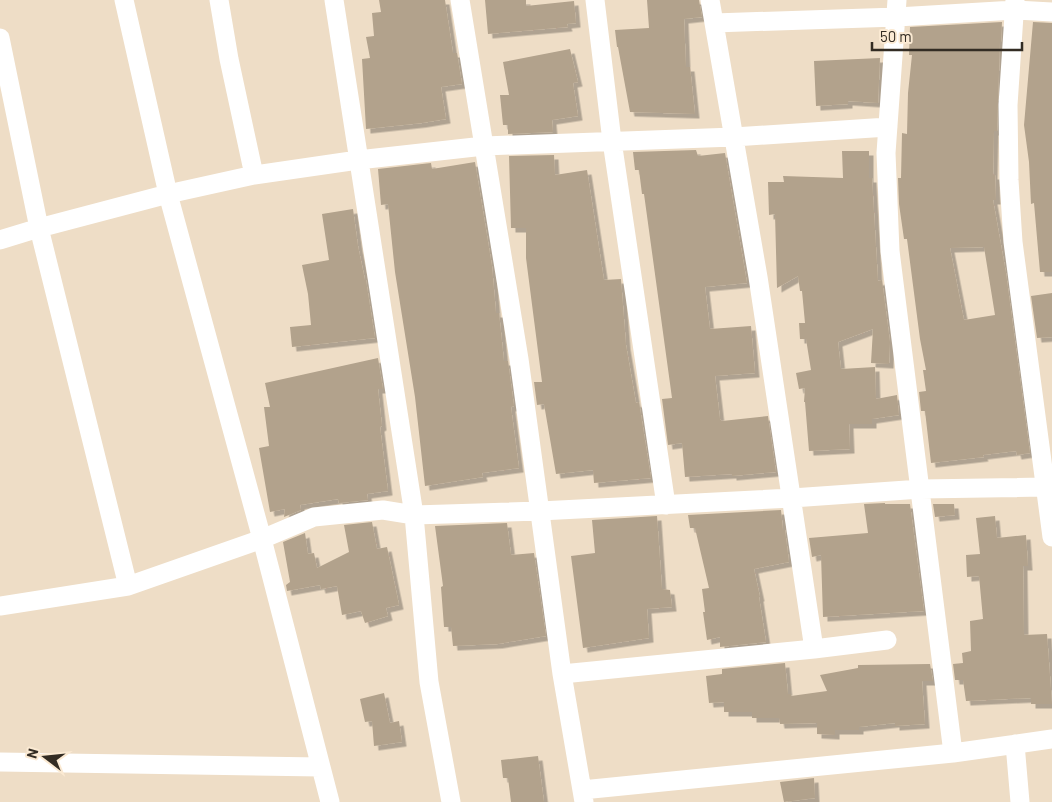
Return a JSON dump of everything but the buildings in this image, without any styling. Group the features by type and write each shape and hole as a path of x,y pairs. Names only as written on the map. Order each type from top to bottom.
{"street":[{"path":"124,0 168,194 262,539 330,802"},
{"path":"219,0 229,59 254,175"},
{"path":"334,0 414,515 429,682 451,802"},
{"path":"460,0 519,359 562,674 583,796 953,753 1052,739"},
{"path":"594,0 612,141 666,505"},
{"path":"710,0 758,277 814,649"},
{"path":"714,23 897,8 1015,5 1052,12"},
{"path":"1015,5 1008,105 1009,180 1013,242 1045,432 1044,487 1052,536"},
{"path":"897,8 886,153 890,251 953,753"},
{"path":"0,38 39,228 128,586"},
{"path":"0,240 168,194 254,175 358,160 484,146 734,137 888,127"},
{"path":"0,606 128,586 262,539 314,518 383,510 414,515 540,511 792,498 921,489 1044,487"},
{"path":"562,674 887,640"},
{"path":"1015,744 1020,802"},
{"path":"0,762 321,768"}]}
